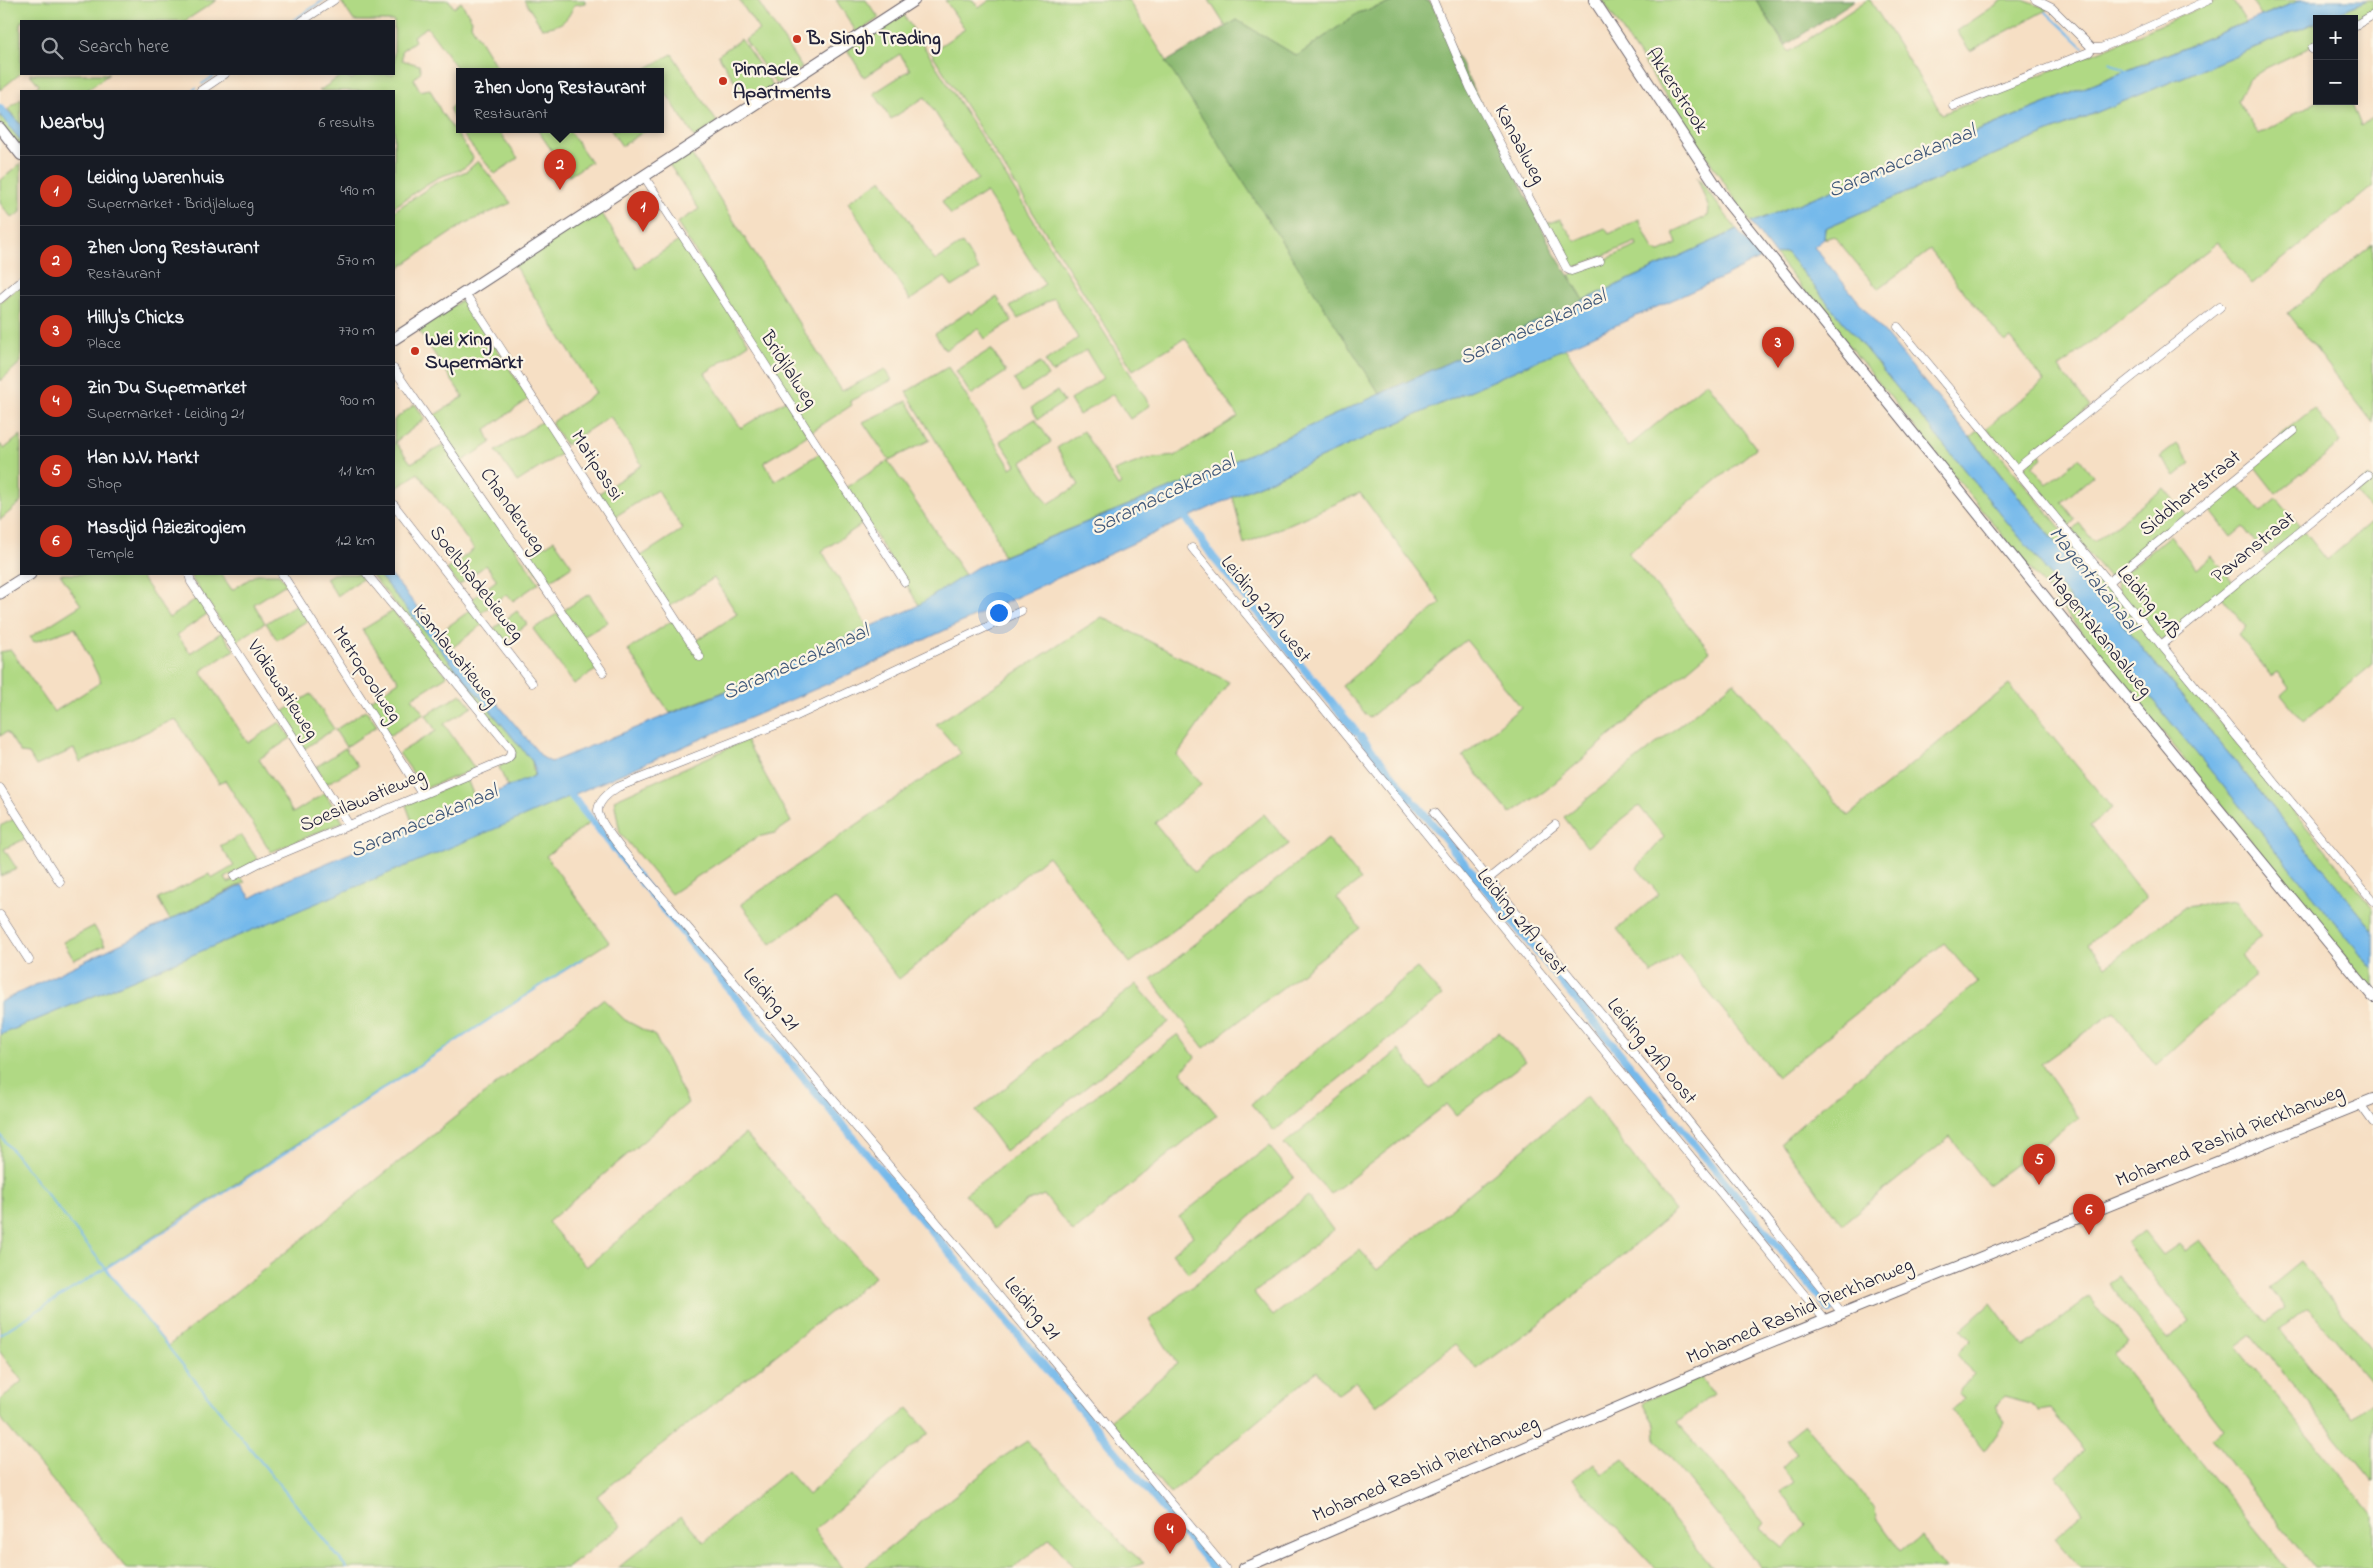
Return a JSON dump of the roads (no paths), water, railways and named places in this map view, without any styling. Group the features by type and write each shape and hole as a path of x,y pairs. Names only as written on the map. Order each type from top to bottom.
{"main road":[{"path":"395,337 914,0"},
{"path":"0,593 28,575"}],"street":[{"path":"304,20 334,0"},
{"name":"Kanaalweg","path":"1433,0 1470,87 1567,269 1572,271 1600,261"},
{"name":"Akkerstrook","path":"1594,0 1727,202 1799,293"},
{"path":"2036,0 2052,8 2092,48 2101,48 2209,0"},
{"path":"2358,24 2373,15"},
{"path":"1953,106 2089,52 2092,48"},
{"path":"201,90 224,75"},
{"path":"0,128 20,154"},
{"name":"Bridjlalweg","path":"644,176 905,582"},
{"path":"0,300 20,282"},
{"name":"Matipassi","path":"465,292 700,657"},
{"name":"Magentakanaalweg","path":"1799,293 2373,997"},
{"path":"2016,469 2220,307"},
{"name":"Leiding 21B","path":"1898,327 2373,901"},
{"name":"Chanderweg","path":"395,370 603,672"},
{"name":"Siddhartstraat","path":"2109,582 2294,431"},
{"name":"Pavanstraat","path":"2161,645 2368,475"},
{"name":"Soelbhadebieweg","path":"395,506 532,683"},
{"name":"Leiding 21A west","path":"1192,548 1825,1320"},
{"name":"Vidiawatieweg","path":"189,575 191,582 292,734 349,825"},
{"name":"Metropoolweg","path":"283,575 422,794"},
{"name":"Kamlawatieweg","path":"368,575 511,749 510,756 507,759"},
{"name":"Leiding 21","path":"1021,611 786,721 618,787 610,792 600,804 600,818 614,839 667,903 1064,1373 1225,1568"},
{"name":"Soesilawatieweg","path":"234,876 259,863 507,759"},
{"path":"0,788 60,882"},
{"name":"Leiding 21A oost","path":"1434,813 1487,880 1627,1046 1842,1312"},
{"path":"1487,880 1555,826"},
{"path":"0,915 29,960"},
{"name":"Mohamed Rashid Pierkhanweg","path":"1244,1568 1842,1312 2373,1098"},
{"path":"2360,1104 2373,1122"}],"water":[{"name":"Saramaccakanaal","path":"2301,0 2367,0 2333,15 2313,15 2313,24 1998,153 1825,228 1824,239 1814,247 2373,930 2373,969 1786,252 1775,255 1751,223"},
{"path":"5,108 20,124 20,140 0,115 0,112"},
{"name":"Saramaccakanaal","path":"1737,230 1760,258 1728,275 1233,497 859,670 502,826 0,1035 0,1002 242,885 251,898 279,883 534,776 535,770 532,761 379,575 391,575 542,757 551,762 774,672 844,638 914,608 977,567 1210,472"}],"waterway":[{"path":"294,20 324,0"},
{"path":"2046,12 2083,47"},
{"path":"2110,62 2127,72"},
{"path":"202,84 216,75"},
{"path":"0,108 20,133"},
{"name":"Saramaccakanaal","path":"1181,510 1213,557 1310,676"},
{"path":"1314,680 1356,732"},
{"path":"1361,737 1411,799"},
{"path":"566,789 705,960 1213,1568"},
{"path":"1416,804 1830,1310"},
{"path":"0,1334 175,1225 583,958"},
{"path":"0,1135 347,1568"}],"place":[{"name":"B. Singh Trading","path":"797,39"},
{"name":"Pinnacle Apartments","path":"723,81"},
{"name":"Zhen Jong Restaurant","path":"560,190"},
{"name":"Leiding Warenhuis","path":"643,232"},
{"name":"Wei Xing Supermarkt","path":"415,351"},
{"name":"Hilly's Chicks","path":"1778,368"},
{"name":"Han N.V. Markt","path":"2039,1185"},
{"name":"Masdjid Aziezirogiem","path":"2089,1235"},
{"name":"Zin Du Supermarket","path":"1170,1554"}],"water label":[{"name":"Magentakanaal","path":"2093,580"}]}
